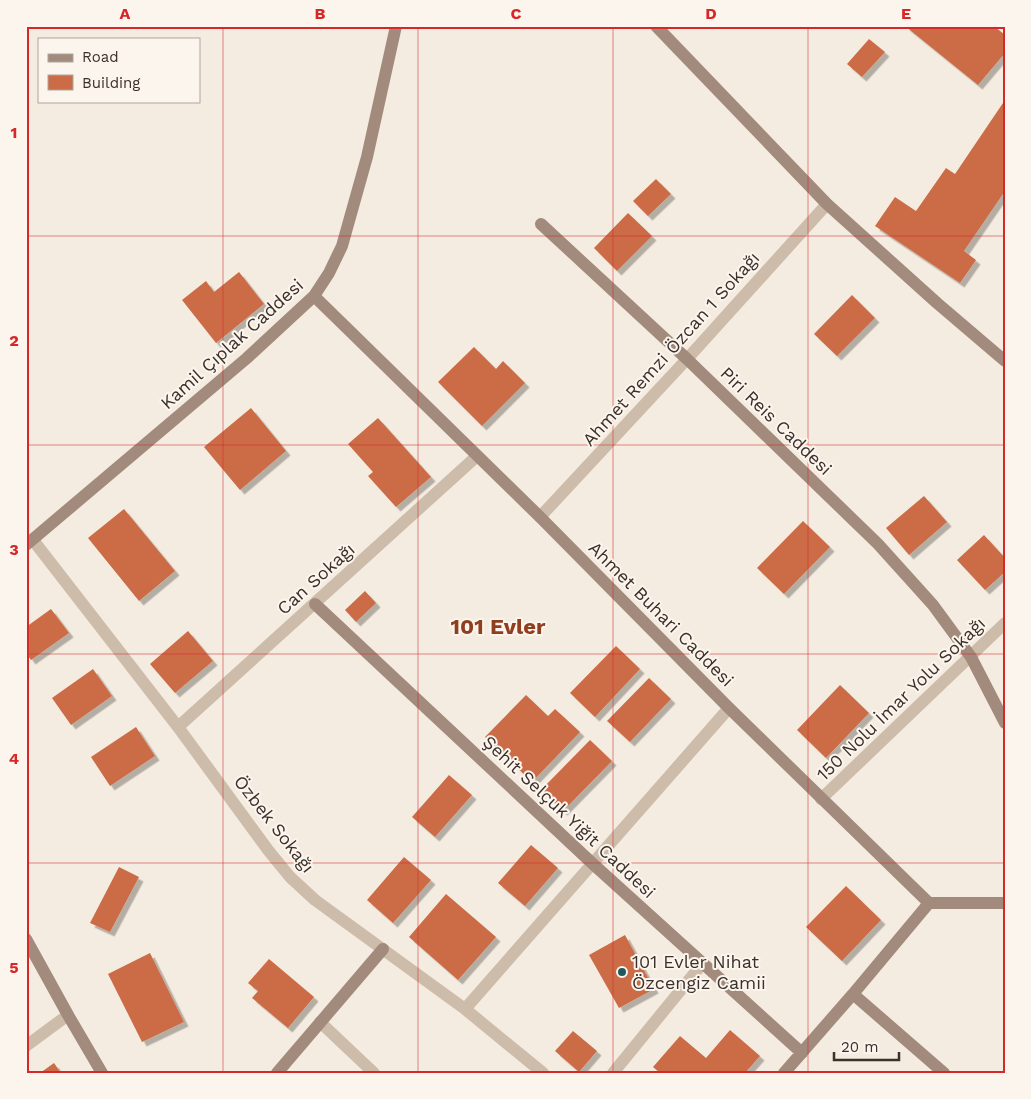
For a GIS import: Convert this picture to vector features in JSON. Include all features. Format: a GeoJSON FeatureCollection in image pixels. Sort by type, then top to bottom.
{"type":"FeatureCollection","features":[{"type":"Feature","properties":{"kind":"street","name":"Kamil Çıplak Caddesi"},"geometry":{"type":"LineString","coordinates":[[30,542],[247,358],[314,296],[329,273],[342,246],[367,157],[396,26]]}},
{"type":"Feature","properties":{"kind":"street"},"geometry":{"type":"LineString","coordinates":[[656,26],[827,204],[902,273],[1005,361]]}},
{"type":"Feature","properties":{"kind":"street","name":"Ahmet Remzi Özcan 1 Sokağı"},"geometry":{"type":"LineString","coordinates":[[540,517],[687,359],[827,204]]}},
{"type":"Feature","properties":{"kind":"street","name":"Piri Reis Caddesi"},"geometry":{"type":"LineString","coordinates":[[541,224],[687,359],[878,544],[933,605],[971,657],[1005,722]]}},
{"type":"Feature","properties":{"kind":"street","name":"Ahmet Buhari Caddesi"},"geometry":{"type":"LineString","coordinates":[[314,296],[540,517],[821,799],[929,903]]}},
{"type":"Feature","properties":{"kind":"street","name":"Can Sokağı"},"geometry":{"type":"LineString","coordinates":[[178,727],[477,456]]}},
{"type":"Feature","properties":{"kind":"street","name":"Özbek Sokağı"},"geometry":{"type":"LineString","coordinates":[[30,542],[178,727],[290,877],[315,900],[465,1009],[543,1073]]}},
{"type":"Feature","properties":{"kind":"street","name":"Şehit Selçuk Yiğit Caddesi"},"geometry":{"type":"LineString","coordinates":[[315,604],[593,864],[802,1052]]}},
{"type":"Feature","properties":{"kind":"street","name":"150 Nolu İmar Yolu Sokağı"},"geometry":{"type":"LineString","coordinates":[[821,799],[1005,623]]}},
{"type":"Feature","properties":{"kind":"street"},"geometry":{"type":"LineString","coordinates":[[465,1009],[729,708]]}},
{"type":"Feature","properties":{"kind":"street"},"geometry":{"type":"LineString","coordinates":[[784,1073],[929,903],[1005,903]]}},
{"type":"Feature","properties":{"kind":"street"},"geometry":{"type":"LineString","coordinates":[[26,939],[102,1073]]}},
{"type":"Feature","properties":{"kind":"street"},"geometry":{"type":"LineString","coordinates":[[277,1073],[383,949]]}},
{"type":"Feature","properties":{"kind":"street"},"geometry":{"type":"LineString","coordinates":[[613,1073],[702,964]]}},
{"type":"Feature","properties":{"kind":"street"},"geometry":{"type":"LineString","coordinates":[[853,994],[944,1073]]}},
{"type":"Feature","properties":{"kind":"street"},"geometry":{"type":"LineString","coordinates":[[26,1046],[68,1015]]}},
{"type":"Feature","properties":{"kind":"street"},"geometry":{"type":"LineString","coordinates":[[320,1022],[374,1073]]}},
{"type":"Feature","properties":{"kind":"building"},"geometry":{"type":"Polygon","coordinates":[[[905,26],[994,26],[1005,35],[1005,53],[978,85],[905,26]]]}},
{"type":"Feature","properties":{"kind":"building"},"geometry":{"type":"Polygon","coordinates":[[[869,39],[885,52],[862,77],[847,64],[869,39]]]}},
{"type":"Feature","properties":{"kind":"building"},"geometry":{"type":"Polygon","coordinates":[[[1005,100],[1005,191],[964,251],[976,260],[960,283],[875,226],[895,197],[916,211],[946,168],[955,174],[1005,100]]]}},
{"type":"Feature","properties":{"kind":"building"},"geometry":{"type":"Polygon","coordinates":[[[656,179],[671,194],[648,216],[633,201],[656,179]]]}},
{"type":"Feature","properties":{"kind":"building"},"geometry":{"type":"Polygon","coordinates":[[[628,213],[652,236],[617,271],[594,248],[628,213]]]}},
{"type":"Feature","properties":{"kind":"building"},"geometry":{"type":"Polygon","coordinates":[[[239,272],[264,304],[216,343],[182,300],[206,281],[214,292],[239,272]]]}},
{"type":"Feature","properties":{"kind":"building"},"geometry":{"type":"Polygon","coordinates":[[[852,295],[875,318],[837,356],[814,334],[852,295]]]}},
{"type":"Feature","properties":{"kind":"building"},"geometry":{"type":"Polygon","coordinates":[[[474,347],[496,369],[503,361],[525,383],[482,426],[438,382],[474,347]]]}},
{"type":"Feature","properties":{"kind":"building"},"geometry":{"type":"Polygon","coordinates":[[[251,408],[286,451],[240,490],[204,447],[251,408]]]}},
{"type":"Feature","properties":{"kind":"building"},"geometry":{"type":"Polygon","coordinates":[[[378,418],[431,477],[396,507],[368,476],[373,472],[348,444],[378,418]]]}},
{"type":"Feature","properties":{"kind":"building"},"geometry":{"type":"Polygon","coordinates":[[[924,496],[947,522],[909,555],[886,528],[924,496]]]}},
{"type":"Feature","properties":{"kind":"building"},"geometry":{"type":"Polygon","coordinates":[[[124,509],[175,571],[139,601],[88,538],[124,509]]]}},
{"type":"Feature","properties":{"kind":"building"},"geometry":{"type":"Polygon","coordinates":[[[803,521],[830,547],[784,594],[757,568],[803,521]]]}},
{"type":"Feature","properties":{"kind":"building"},"geometry":{"type":"Polygon","coordinates":[[[984,535],[1005,558],[1005,572],[985,590],[957,560],[984,535]]]}},
{"type":"Feature","properties":{"kind":"building"},"geometry":{"type":"Polygon","coordinates":[[[365,591],[376,603],[356,622],[345,610],[365,591]]]}},
{"type":"Feature","properties":{"kind":"building"},"geometry":{"type":"Polygon","coordinates":[[[51,609],[69,633],[31,660],[26,653],[26,627],[51,609]]]}},
{"type":"Feature","properties":{"kind":"building"},"geometry":{"type":"Polygon","coordinates":[[[188,631],[213,661],[175,693],[150,664],[188,631]]]}},
{"type":"Feature","properties":{"kind":"building"},"geometry":{"type":"Polygon","coordinates":[[[616,646],[640,669],[595,717],[570,693],[616,646]]]}},
{"type":"Feature","properties":{"kind":"building"},"geometry":{"type":"Polygon","coordinates":[[[93,669],[112,696],[71,725],[52,698],[93,669]]]}},
{"type":"Feature","properties":{"kind":"building"},"geometry":{"type":"Polygon","coordinates":[[[649,678],[671,699],[630,742],[607,721],[649,678]]]}},
{"type":"Feature","properties":{"kind":"building"},"geometry":{"type":"Polygon","coordinates":[[[840,685],[869,713],[826,758],[797,730],[840,685]]]}},
{"type":"Feature","properties":{"kind":"building"},"geometry":{"type":"Polygon","coordinates":[[[526,695],[548,716],[555,709],[580,732],[532,782],[485,737],[526,695]]]}},
{"type":"Feature","properties":{"kind":"building"},"geometry":{"type":"Polygon","coordinates":[[[136,727],[155,756],[110,786],[91,757],[136,727]]]}},
{"type":"Feature","properties":{"kind":"building"},"geometry":{"type":"Polygon","coordinates":[[[590,740],[612,761],[563,811],[541,790],[590,740]]]}},
{"type":"Feature","properties":{"kind":"building"},"geometry":{"type":"Polygon","coordinates":[[[449,775],[472,795],[435,837],[412,817],[449,775]]]}},
{"type":"Feature","properties":{"kind":"building"},"geometry":{"type":"Polygon","coordinates":[[[531,845],[558,868],[525,906],[498,883],[531,845]]]}},
{"type":"Feature","properties":{"kind":"building"},"geometry":{"type":"Polygon","coordinates":[[[404,857],[431,880],[393,923],[367,900],[404,857]]]}},
{"type":"Feature","properties":{"kind":"building"},"geometry":{"type":"Polygon","coordinates":[[[119,867],[139,877],[110,932],[90,923],[119,867]]]}},
{"type":"Feature","properties":{"kind":"building"},"geometry":{"type":"Polygon","coordinates":[[[846,886],[881,920],[842,961],[806,927],[846,886]]]}},
{"type":"Feature","properties":{"kind":"building"},"geometry":{"type":"Polygon","coordinates":[[[446,894],[496,937],[458,980],[409,937],[446,894]]]}},
{"type":"Feature","properties":{"kind":"building","name":"101 Evler Nihat Özcengiz Camii"},"geometry":{"type":"Polygon","coordinates":[[[625,935],[654,989],[619,1008],[589,955],[625,935]]]}},
{"type":"Feature","properties":{"kind":"building"},"geometry":{"type":"Polygon","coordinates":[[[150,953],[184,1022],[142,1042],[108,974],[150,953]]]}},
{"type":"Feature","properties":{"kind":"building"},"geometry":{"type":"Polygon","coordinates":[[[269,959],[314,997],[288,1028],[252,998],[258,991],[248,983],[269,959]]]}},
{"type":"Feature","properties":{"kind":"building"},"geometry":{"type":"Polygon","coordinates":[[[730,1030],[760,1056],[745,1073],[660,1073],[653,1067],[680,1036],[706,1058],[730,1030]]]}},
{"type":"Feature","properties":{"kind":"building"},"geometry":{"type":"Polygon","coordinates":[[[573,1031],[597,1051],[579,1072],[555,1051],[573,1031]]]}},
{"type":"Feature","properties":{"kind":"building"},"geometry":{"type":"Polygon","coordinates":[[[54,1063],[61,1073],[40,1073],[54,1063]]]}},
{"type":"Feature","properties":{"kind":"place","name":"101 Evler Nihat Özcengiz Camii"},"geometry":{"type":"Point","coordinates":[622,972]}},
{"type":"Feature","properties":{"kind":"district","name":"101 Evler"},"geometry":{"type":"Point","coordinates":[498,626]}}]}
